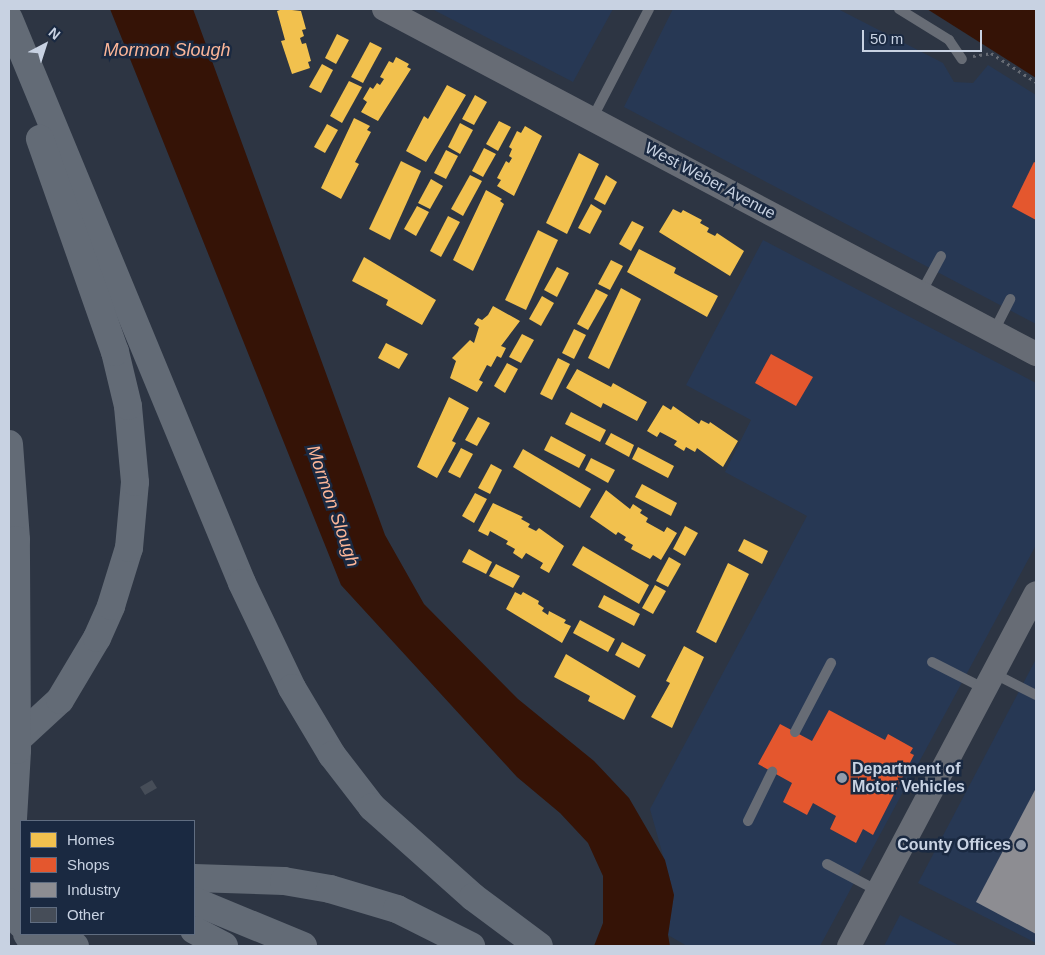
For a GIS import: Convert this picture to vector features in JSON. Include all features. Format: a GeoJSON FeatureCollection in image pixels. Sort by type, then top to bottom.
{"type":"FeatureCollection","features":[{"type":"Feature","properties":{"kind":"highway"},"geometry":{"type":"LineString","coordinates":[[9,19],[238,574],[292,688],[332,755],[372,807],[473,897],[539,946]]}},
{"type":"Feature","properties":{"kind":"highway"},"geometry":{"type":"LineString","coordinates":[[9,56],[114,352],[128,406],[135,482],[129,548],[111,606],[97,638],[60,700],[9,746]]}},
{"type":"Feature","properties":{"kind":"highway"},"geometry":{"type":"LineString","coordinates":[[9,444],[16,540],[17,750],[9,886]]}},
{"type":"Feature","properties":{"kind":"highway"},"geometry":{"type":"LineString","coordinates":[[195,878],[284,881],[330,889],[397,909],[471,946]]}},
{"type":"Feature","properties":{"kind":"highway"},"geometry":{"type":"LineString","coordinates":[[195,901],[303,946]]}},
{"type":"Feature","properties":{"kind":"highway"},"geometry":{"type":"LineString","coordinates":[[9,902],[20,924]]}},
{"type":"Feature","properties":{"kind":"highway"},"geometry":{"type":"LineString","coordinates":[[9,910],[20,917]]}},
{"type":"Feature","properties":{"kind":"highway"},"geometry":{"type":"LineString","coordinates":[[9,918],[20,925]]}},
{"type":"Feature","properties":{"kind":"highway"},"geometry":{"type":"LineString","coordinates":[[196,931],[224,946]]}},
{"type":"Feature","properties":{"kind":"highway"},"geometry":{"type":"LineString","coordinates":[[29,935],[35,946]]}},
{"type":"Feature","properties":{"kind":"highway"},"geometry":{"type":"LineString","coordinates":[[30,935],[47,946]]}},
{"type":"Feature","properties":{"kind":"highway"},"geometry":{"type":"LineString","coordinates":[[54,935],[75,946]]}},
{"type":"Feature","properties":{"kind":"street","name":"West Weber Avenue"},"geometry":{"type":"LineString","coordinates":[[384,9],[1036,354]]}},
{"type":"Feature","properties":{"kind":"street"},"geometry":{"type":"LineString","coordinates":[[849,946],[1036,593]]}},
{"type":"Feature","properties":{"kind":"lane"},"geometry":{"type":"LineString","coordinates":[[592,119],[649,9]]}},
{"type":"Feature","properties":{"kind":"lane"},"geometry":{"type":"LineString","coordinates":[[899,9],[948,40],[962,59]]}},
{"type":"Feature","properties":{"kind":"lane"},"geometry":{"type":"LineString","coordinates":[[921,293],[941,256]]}},
{"type":"Feature","properties":{"kind":"lane"},"geometry":{"type":"LineString","coordinates":[[994,331],[1010,298]]}},
{"type":"Feature","properties":{"kind":"lane"},"geometry":{"type":"LineString","coordinates":[[932,662],[994,672],[1036,695]]}},
{"type":"Feature","properties":{"kind":"lane"},"geometry":{"type":"LineString","coordinates":[[796,732],[831,663]]}},
{"type":"Feature","properties":{"kind":"lane"},"geometry":{"type":"LineString","coordinates":[[748,821],[772,772]]}},
{"type":"Feature","properties":{"kind":"lane"},"geometry":{"type":"LineString","coordinates":[[827,864],[878,891]]}},
{"type":"Feature","properties":{"kind":"path"},"geometry":{"type":"LineString","coordinates":[[962,59],[991,52],[1036,82]]}},
{"type":"Feature","properties":{"kind":"shaded area"},"geometry":{"type":"Polygon","coordinates":[[[432,9],[613,9],[573,82],[432,9]]]}},
{"type":"Feature","properties":{"kind":"shaded area"},"geometry":{"type":"Polygon","coordinates":[[[673,9],[838,9],[943,63],[954,82],[973,83],[988,65],[1036,95],[1036,324],[624,107],[673,9]]]}},
{"type":"Feature","properties":{"kind":"shaded area"},"geometry":{"type":"Polygon","coordinates":[[[763,240],[1036,383],[1036,545],[820,946],[687,946],[668,935],[674,895],[650,809],[807,516],[725,472],[751,420],[686,385],[763,240]]]}},
{"type":"Feature","properties":{"kind":"shaded area"},"geometry":{"type":"Polygon","coordinates":[[[1036,659],[1036,943],[918,883],[1036,659]]]}},
{"type":"Feature","properties":{"kind":"shaded area"},"geometry":{"type":"Polygon","coordinates":[[[900,915],[960,946],[884,946],[900,915]]]}},
{"type":"Feature","properties":{"kind":"water","name":"Mormon Slough"},"geometry":{"type":"Polygon","coordinates":[[[110,9],[193,9],[385,535],[424,604],[518,699],[594,761],[629,798],[665,860],[674,895],[668,935],[670,946],[594,946],[603,923],[603,876],[588,843],[560,813],[517,777],[341,585],[110,9]]]}},
{"type":"Feature","properties":{"kind":"water"},"geometry":{"type":"Polygon","coordinates":[[[927,9],[1036,9],[1036,78],[927,9]]]}},
{"type":"Feature","properties":{"kind":"building: Homes"},"geometry":{"type":"Polygon","coordinates":[[[283,9],[301,11],[306,29],[302,30],[304,36],[300,38],[302,44],[306,43],[311,61],[308,62],[310,68],[292,74],[281,41],[285,40],[277,11],[283,9]]]}},
{"type":"Feature","properties":{"kind":"building: Homes"},"geometry":{"type":"Polygon","coordinates":[[[337,34],[349,40],[336,64],[325,58],[337,34]]]}},
{"type":"Feature","properties":{"kind":"building: Homes"},"geometry":{"type":"Polygon","coordinates":[[[370,42],[382,48],[363,83],[351,77],[370,42]]]}},
{"type":"Feature","properties":{"kind":"building: Homes"},"geometry":{"type":"Polygon","coordinates":[[[396,57],[409,64],[407,67],[411,69],[378,121],[361,112],[367,102],[363,99],[370,87],[373,89],[377,83],[380,85],[384,79],[380,77],[389,61],[393,63],[396,57]]]}},
{"type":"Feature","properties":{"kind":"building: Homes"},"geometry":{"type":"Polygon","coordinates":[[[322,64],[333,70],[321,93],[309,87],[322,64]]]}},
{"type":"Feature","properties":{"kind":"building: Homes"},"geometry":{"type":"Polygon","coordinates":[[[349,81],[362,87],[342,123],[330,116],[349,81]]]}},
{"type":"Feature","properties":{"kind":"building: Homes"},"geometry":{"type":"Polygon","coordinates":[[[447,85],[466,95],[426,162],[406,151],[424,116],[428,119],[447,85]]]}},
{"type":"Feature","properties":{"kind":"building: Homes"},"geometry":{"type":"Polygon","coordinates":[[[475,95],[487,102],[474,125],[462,119],[475,95]]]}},
{"type":"Feature","properties":{"kind":"building: Homes"},"geometry":{"type":"Polygon","coordinates":[[[354,118],[370,126],[367,130],[371,132],[355,162],[359,164],[341,199],[321,188],[354,118]]]}},
{"type":"Feature","properties":{"kind":"building: Homes"},"geometry":{"type":"Polygon","coordinates":[[[499,121],[511,127],[498,151],[486,144],[499,121]]]}},
{"type":"Feature","properties":{"kind":"building: Homes"},"geometry":{"type":"Polygon","coordinates":[[[460,123],[473,130],[460,154],[448,147],[460,123]]]}},
{"type":"Feature","properties":{"kind":"building: Homes"},"geometry":{"type":"Polygon","coordinates":[[[327,124],[338,130],[325,153],[314,147],[327,124]]]}},
{"type":"Feature","properties":{"kind":"building: Homes"},"geometry":{"type":"Polygon","coordinates":[[[525,126],[542,136],[514,196],[497,186],[501,180],[497,178],[506,161],[509,163],[512,158],[509,156],[512,149],[509,147],[517,131],[521,133],[525,126]]]}},
{"type":"Feature","properties":{"kind":"building: Homes"},"geometry":{"type":"Polygon","coordinates":[[[484,148],[496,154],[483,177],[472,171],[484,148]]]}},
{"type":"Feature","properties":{"kind":"building: Homes"},"geometry":{"type":"Polygon","coordinates":[[[446,150],[458,156],[446,179],[434,173],[446,150]]]}},
{"type":"Feature","properties":{"kind":"building: Homes"},"geometry":{"type":"Polygon","coordinates":[[[579,153],[599,164],[567,234],[546,223],[579,153]]]}},
{"type":"Feature","properties":{"kind":"building: Homes"},"geometry":{"type":"Polygon","coordinates":[[[401,161],[421,171],[390,240],[369,229],[401,161]]]}},
{"type":"Feature","properties":{"kind":"building: Homes"},"geometry":{"type":"Polygon","coordinates":[[[470,175],[482,181],[463,216],[451,209],[470,175]]]}},
{"type":"Feature","properties":{"kind":"building: Homes"},"geometry":{"type":"Polygon","coordinates":[[[606,175],[617,182],[605,205],[594,199],[606,175]]]}},
{"type":"Feature","properties":{"kind":"building: Homes"},"geometry":{"type":"Polygon","coordinates":[[[431,179],[443,186],[430,209],[418,203],[431,179]]]}},
{"type":"Feature","properties":{"kind":"building: Homes"},"geometry":{"type":"Polygon","coordinates":[[[486,190],[502,199],[500,201],[504,204],[473,271],[453,260],[486,190]]]}},
{"type":"Feature","properties":{"kind":"building: Homes"},"geometry":{"type":"Polygon","coordinates":[[[591,204],[602,211],[590,234],[578,228],[591,204]]]}},
{"type":"Feature","properties":{"kind":"building: Homes"},"geometry":{"type":"Polygon","coordinates":[[[417,206],[429,212],[416,236],[404,229],[417,206]]]}},
{"type":"Feature","properties":{"kind":"building: Homes"},"geometry":{"type":"Polygon","coordinates":[[[673,209],[681,213],[683,210],[702,220],[700,223],[709,228],[707,232],[715,236],[717,233],[744,251],[730,276],[659,232],[673,209]]]}},
{"type":"Feature","properties":{"kind":"building: Homes"},"geometry":{"type":"Polygon","coordinates":[[[448,216],[460,222],[441,257],[430,251],[448,216]]]}},
{"type":"Feature","properties":{"kind":"building: Homes"},"geometry":{"type":"Polygon","coordinates":[[[632,221],[644,227],[631,251],[619,244],[632,221]]]}},
{"type":"Feature","properties":{"kind":"building: Homes"},"geometry":{"type":"Polygon","coordinates":[[[538,230],[558,240],[526,310],[505,300],[538,230]]]}},
{"type":"Feature","properties":{"kind":"building: Homes"},"geometry":{"type":"Polygon","coordinates":[[[639,249],[676,268],[674,273],[718,296],[707,317],[627,272],[639,249]]]}},
{"type":"Feature","properties":{"kind":"building: Homes"},"geometry":{"type":"Polygon","coordinates":[[[364,257],[436,300],[422,325],[386,305],[388,300],[352,281],[364,257]]]}},
{"type":"Feature","properties":{"kind":"building: Homes"},"geometry":{"type":"Polygon","coordinates":[[[611,260],[623,266],[610,290],[598,284],[611,260]]]}},
{"type":"Feature","properties":{"kind":"building: Homes"},"geometry":{"type":"Polygon","coordinates":[[[557,267],[569,273],[557,297],[544,290],[557,267]]]}},
{"type":"Feature","properties":{"kind":"building: Homes"},"geometry":{"type":"Polygon","coordinates":[[[621,288],[641,299],[609,369],[588,358],[621,288]]]}},
{"type":"Feature","properties":{"kind":"building: Homes"},"geometry":{"type":"Polygon","coordinates":[[[596,289],[608,295],[588,330],[577,324],[596,289]]]}},
{"type":"Feature","properties":{"kind":"building: Homes"},"geometry":{"type":"Polygon","coordinates":[[[542,296],[554,303],[541,326],[529,319],[542,296]]]}},
{"type":"Feature","properties":{"kind":"building: Homes"},"geometry":{"type":"Polygon","coordinates":[[[493,306],[520,321],[501,346],[506,348],[501,358],[497,356],[491,367],[487,365],[479,380],[483,382],[477,392],[450,378],[456,361],[452,358],[470,340],[474,343],[479,327],[474,324],[478,318],[482,320],[488,315],[493,306]]]}},
{"type":"Feature","properties":{"kind":"building: Homes"},"geometry":{"type":"Polygon","coordinates":[[[574,329],[586,335],[574,359],[562,353],[574,329]]]}},
{"type":"Feature","properties":{"kind":"building: Homes"},"geometry":{"type":"Polygon","coordinates":[[[522,334],[534,340],[521,363],[509,357],[522,334]]]}},
{"type":"Feature","properties":{"kind":"building: Homes"},"geometry":{"type":"Polygon","coordinates":[[[386,343],[408,354],[399,369],[378,358],[386,343]]]}},
{"type":"Feature","properties":{"kind":"building: Homes"},"geometry":{"type":"Polygon","coordinates":[[[558,358],[570,364],[552,400],[540,394],[558,358]]]}},
{"type":"Feature","properties":{"kind":"building: Homes"},"geometry":{"type":"Polygon","coordinates":[[[507,363],[518,369],[505,393],[494,386],[507,363]]]}},
{"type":"Feature","properties":{"kind":"building: Homes"},"geometry":{"type":"Polygon","coordinates":[[[577,369],[611,387],[613,383],[647,402],[637,421],[603,403],[601,408],[566,388],[577,369]]]}},
{"type":"Feature","properties":{"kind":"building: Homes"},"geometry":{"type":"Polygon","coordinates":[[[449,397],[469,408],[452,441],[456,443],[437,478],[417,467],[449,397]]]}},
{"type":"Feature","properties":{"kind":"building: Homes"},"geometry":{"type":"Polygon","coordinates":[[[663,405],[671,410],[673,406],[699,424],[701,420],[709,424],[710,422],[738,441],[723,467],[697,448],[695,452],[686,447],[684,451],[674,445],[677,441],[660,432],[657,437],[647,431],[663,405]]]}},
{"type":"Feature","properties":{"kind":"building: Homes"},"geometry":{"type":"Polygon","coordinates":[[[571,412],[606,430],[600,442],[565,424],[571,412]]]}},
{"type":"Feature","properties":{"kind":"building: Homes"},"geometry":{"type":"Polygon","coordinates":[[[478,417],[490,423],[477,446],[465,440],[478,417]]]}},
{"type":"Feature","properties":{"kind":"building: Homes"},"geometry":{"type":"Polygon","coordinates":[[[611,433],[634,445],[629,457],[605,444],[611,433]]]}},
{"type":"Feature","properties":{"kind":"building: Homes"},"geometry":{"type":"Polygon","coordinates":[[[551,436],[586,455],[579,468],[544,450],[551,436]]]}},
{"type":"Feature","properties":{"kind":"building: Homes"},"geometry":{"type":"Polygon","coordinates":[[[638,447],[674,466],[668,478],[632,459],[638,447]]]}},
{"type":"Feature","properties":{"kind":"building: Homes"},"geometry":{"type":"Polygon","coordinates":[[[461,448],[473,454],[460,478],[448,472],[461,448]]]}},
{"type":"Feature","properties":{"kind":"building: Homes"},"geometry":{"type":"Polygon","coordinates":[[[523,449],[591,489],[580,508],[513,467],[523,449]]]}},
{"type":"Feature","properties":{"kind":"building: Homes"},"geometry":{"type":"Polygon","coordinates":[[[591,458],[615,470],[608,483],[585,470],[591,458]]]}},
{"type":"Feature","properties":{"kind":"building: Homes"},"geometry":{"type":"Polygon","coordinates":[[[491,464],[502,470],[490,494],[478,488],[491,464]]]}},
{"type":"Feature","properties":{"kind":"building: Homes"},"geometry":{"type":"Polygon","coordinates":[[[642,484],[677,503],[671,516],[635,497],[642,484]]]}},
{"type":"Feature","properties":{"kind":"building: Homes"},"geometry":{"type":"Polygon","coordinates":[[[606,490],[630,509],[633,504],[642,510],[640,513],[648,518],[646,522],[664,532],[667,527],[677,533],[661,560],[653,555],[650,559],[631,549],[633,545],[624,540],[626,537],[618,532],[616,535],[590,517],[606,490]]]}},
{"type":"Feature","properties":{"kind":"building: Homes"},"geometry":{"type":"Polygon","coordinates":[[[475,493],[487,499],[474,523],[462,516],[475,493]]]}},
{"type":"Feature","properties":{"kind":"building: Homes"},"geometry":{"type":"Polygon","coordinates":[[[493,503],[523,517],[521,519],[530,524],[528,527],[536,531],[539,528],[564,546],[549,573],[540,568],[543,563],[526,553],[522,559],[513,553],[515,549],[506,544],[508,541],[490,531],[488,536],[478,531],[493,503]]]}},
{"type":"Feature","properties":{"kind":"building: Homes"},"geometry":{"type":"Polygon","coordinates":[[[685,526],[698,533],[685,556],[673,549],[685,526]]]}},
{"type":"Feature","properties":{"kind":"building: Homes"},"geometry":{"type":"Polygon","coordinates":[[[744,539],[768,551],[762,564],[738,551],[744,539]]]}},
{"type":"Feature","properties":{"kind":"building: Homes"},"geometry":{"type":"Polygon","coordinates":[[[583,546],[649,585],[639,604],[572,565],[583,546]]]}},
{"type":"Feature","properties":{"kind":"building: Homes"},"geometry":{"type":"Polygon","coordinates":[[[469,549],[492,562],[486,574],[462,562],[469,549]]]}},
{"type":"Feature","properties":{"kind":"building: Homes"},"geometry":{"type":"Polygon","coordinates":[[[669,557],[681,564],[668,587],[656,581],[669,557]]]}},
{"type":"Feature","properties":{"kind":"building: Homes"},"geometry":{"type":"Polygon","coordinates":[[[728,563],[749,574],[716,643],[696,632],[728,563]]]}},
{"type":"Feature","properties":{"kind":"building: Homes"},"geometry":{"type":"Polygon","coordinates":[[[496,564],[520,576],[513,588],[489,576],[496,564]]]}},
{"type":"Feature","properties":{"kind":"building: Homes"},"geometry":{"type":"Polygon","coordinates":[[[655,585],[666,591],[653,614],[642,608],[655,585]]]}},
{"type":"Feature","properties":{"kind":"building: Homes"},"geometry":{"type":"Polygon","coordinates":[[[515,592],[521,595],[523,592],[539,601],[538,604],[544,608],[542,611],[548,615],[549,611],[566,620],[564,623],[571,626],[562,643],[506,609],[515,592]]]}},
{"type":"Feature","properties":{"kind":"building: Homes"},"geometry":{"type":"Polygon","coordinates":[[[604,595],[640,614],[634,626],[598,607],[604,595]]]}},
{"type":"Feature","properties":{"kind":"building: Homes"},"geometry":{"type":"Polygon","coordinates":[[[580,620],[615,639],[608,652],[573,633],[580,620]]]}},
{"type":"Feature","properties":{"kind":"building: Homes"},"geometry":{"type":"Polygon","coordinates":[[[622,642],[646,655],[639,668],[615,655],[622,642]]]}},
{"type":"Feature","properties":{"kind":"building: Homes"},"geometry":{"type":"Polygon","coordinates":[[[684,646],[704,657],[672,728],[651,717],[670,683],[666,681],[684,646]]]}},
{"type":"Feature","properties":{"kind":"building: Homes"},"geometry":{"type":"Polygon","coordinates":[[[566,654],[636,696],[624,720],[588,701],[590,696],[554,677],[566,654]]]}},
{"type":"Feature","properties":{"kind":"building: Shops"},"geometry":{"type":"Polygon","coordinates":[[[1034,162],[1036,163],[1036,220],[1012,207],[1034,162]]]}},
{"type":"Feature","properties":{"kind":"building: Shops"},"geometry":{"type":"Polygon","coordinates":[[[771,354],[813,377],[796,406],[755,383],[771,354]]]}},
{"type":"Feature","properties":{"kind":"building: Shops","name":"Department of Motor Vehicles"},"geometry":{"type":"Polygon","coordinates":[[[829,710],[885,740],[888,734],[913,748],[910,753],[914,755],[873,835],[863,829],[856,843],[830,829],[836,816],[813,803],[807,815],[783,802],[792,783],[758,764],[780,724],[812,741],[829,710]]]}},
{"type":"Feature","properties":{"kind":"building: Industry","name":"County Offices"},"geometry":{"type":"Polygon","coordinates":[[[1036,788],[1036,934],[976,902],[1036,788]]]}},
{"type":"Feature","properties":{"kind":"building: Other"},"geometry":{"type":"Polygon","coordinates":[[[152,780],[157,788],[145,795],[140,787],[152,780]]]}},
{"type":"Feature","properties":{"kind":"place","name":"Department of Motor Vehicles"},"geometry":{"type":"Point","coordinates":[842,778]}},
{"type":"Feature","properties":{"kind":"place","name":"County Offices"},"geometry":{"type":"Point","coordinates":[1021,845]}}]}
